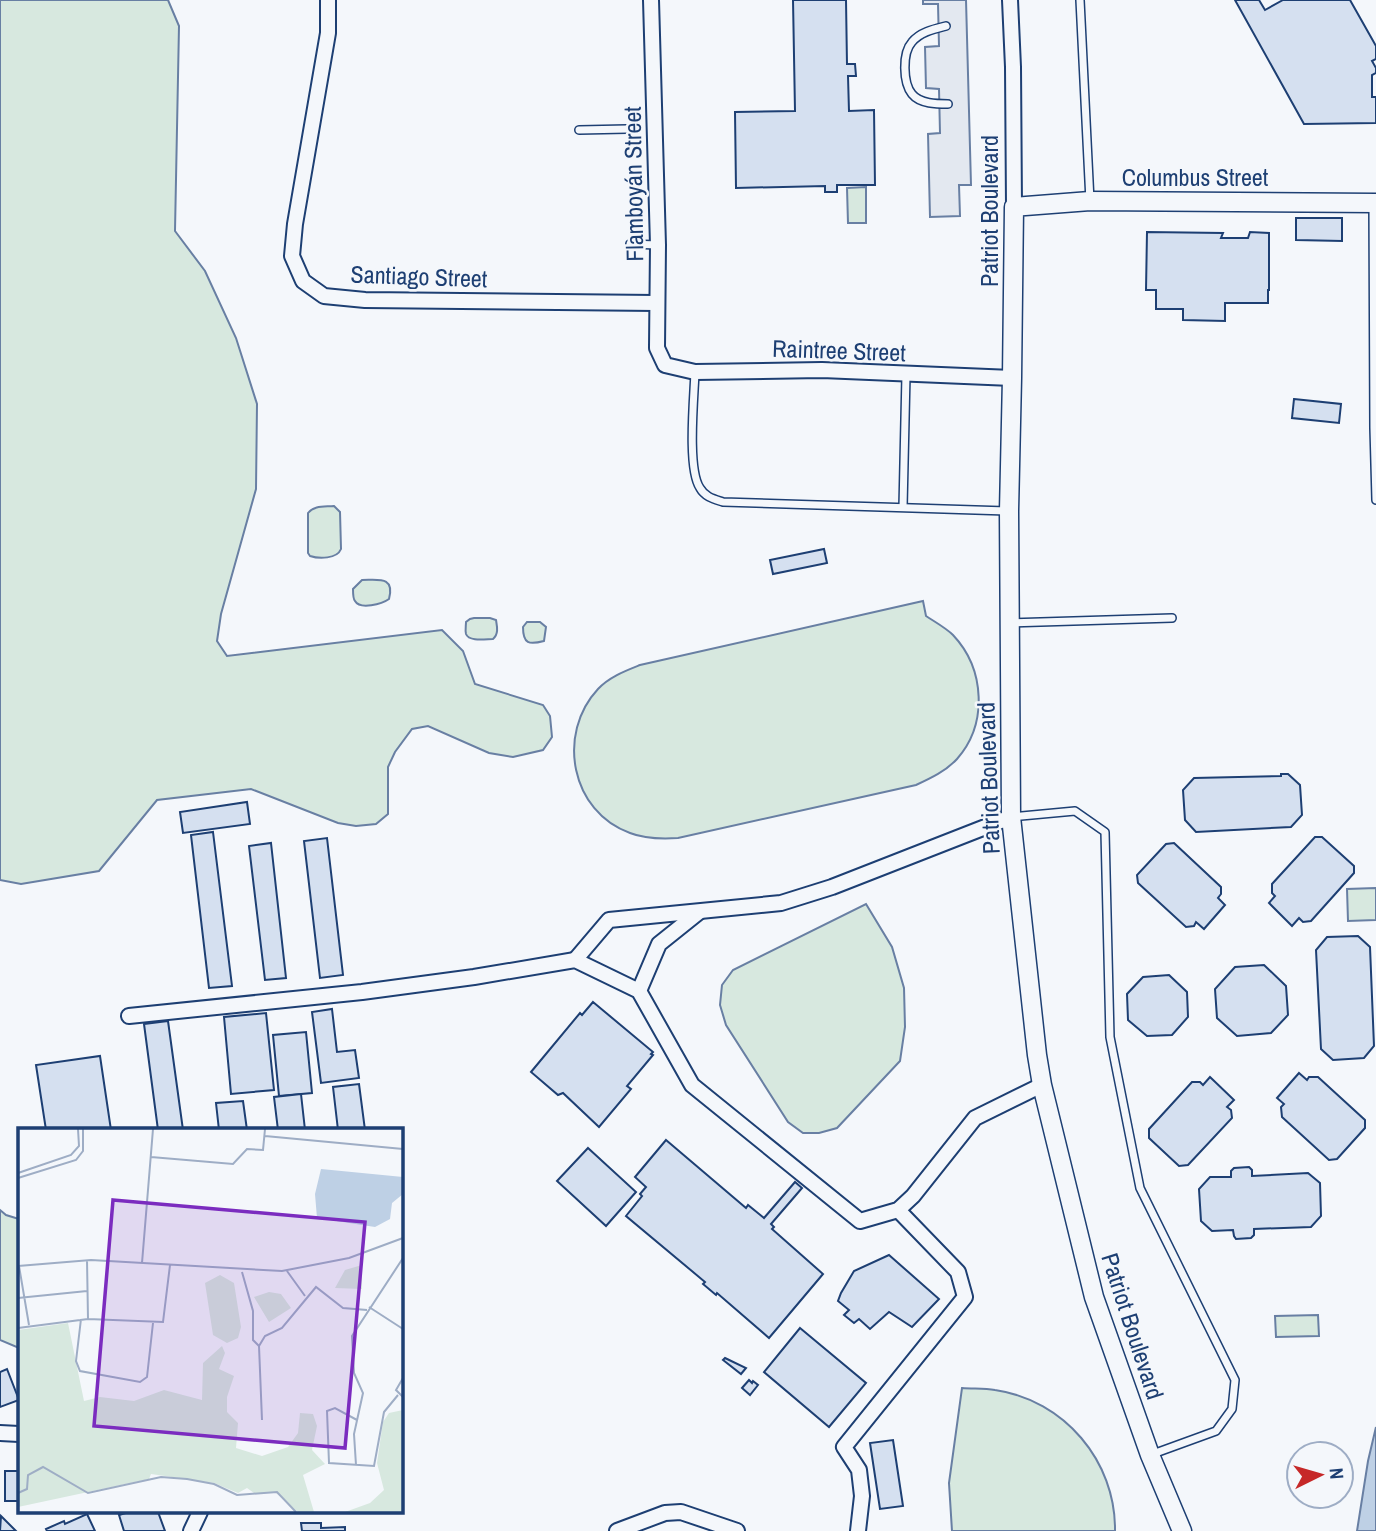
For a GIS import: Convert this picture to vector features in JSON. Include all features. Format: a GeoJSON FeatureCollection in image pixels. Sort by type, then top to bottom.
{"type":"FeatureCollection","features":[{"type":"Feature","properties":{"kind":"street","name":"Santiago Street"},"geometry":{"type":"LineString","coordinates":[[328,0],[328,33],[295,224],[292,256],[303,281],[324,296],[365,300],[656,303]]}},
{"type":"Feature","properties":{"kind":"street","name":"Flamboyán Street"},"geometry":{"type":"LineString","coordinates":[[652,0],[658,245],[657,348],[666,365]]}},
{"type":"Feature","properties":{"kind":"street","name":"Patriot Boulevard"},"geometry":{"type":"LineString","coordinates":[[1010,0],[1014,207],[1009,511],[1011,817],[1037,1055],[1094,1297],[1150,1455],[1182,1531]]}},
{"type":"Feature","properties":{"kind":"street","name":"Columbus Street"},"geometry":{"type":"LineString","coordinates":[[1014,207],[1090,201],[1375,203]]}},
{"type":"Feature","properties":{"kind":"street","name":"Raintree Street"},"geometry":{"type":"LineString","coordinates":[[666,365],[695,372],[787,370],[1012,378]]}},
{"type":"Feature","properties":{"kind":"street"},"geometry":{"type":"LineString","coordinates":[[129,1016],[362,992],[575,960],[609,920],[781,902],[819,891],[1011,817]]}},
{"type":"Feature","properties":{"kind":"street"},"geometry":{"type":"LineString","coordinates":[[639,991],[659,944],[700,911]]}},
{"type":"Feature","properties":{"kind":"street"},"geometry":{"type":"LineString","coordinates":[[575,960],[639,991],[692,1085],[860,1221],[898,1210],[913,1196],[975,1118],[1042,1084]]}},
{"type":"Feature","properties":{"kind":"street"},"geometry":{"type":"LineString","coordinates":[[858,1531],[862,1496],[859,1470],[844,1447],[965,1297],[958,1272],[898,1210]]}},
{"type":"Feature","properties":{"kind":"street"},"geometry":{"type":"LineString","coordinates":[[0,1433],[18,1434]]}},
{"type":"Feature","properties":{"kind":"street"},"geometry":{"type":"LineString","coordinates":[[617,1531],[665,1513],[681,1512],[737,1531]]}},
{"type":"Feature","properties":{"kind":"street"},"geometry":{"type":"LineString","coordinates":[[191,1531],[199,1514]]}},
{"type":"Feature","properties":{"kind":"lane"},"geometry":{"type":"LineString","coordinates":[[1080,0],[1090,201]]}},
{"type":"Feature","properties":{"kind":"lane"},"geometry":{"type":"LineString","coordinates":[[946,26],[926,32],[911,42],[905,70],[912,95],[924,101],[948,104]]}},
{"type":"Feature","properties":{"kind":"lane"},"geometry":{"type":"LineString","coordinates":[[579,130],[627,129]]}},
{"type":"Feature","properties":{"kind":"lane"},"geometry":{"type":"LineString","coordinates":[[1375,203],[1376,500]]}},
{"type":"Feature","properties":{"kind":"lane"},"geometry":{"type":"LineString","coordinates":[[630,244],[658,245]]}},
{"type":"Feature","properties":{"kind":"lane"},"geometry":{"type":"LineString","coordinates":[[695,372],[695,478],[701,490],[710,498],[723,502],[1009,511]]}},
{"type":"Feature","properties":{"kind":"lane"},"geometry":{"type":"LineString","coordinates":[[903,507],[905,375]]}},
{"type":"Feature","properties":{"kind":"lane"},"geometry":{"type":"LineString","coordinates":[[1010,624],[1172,618]]}},
{"type":"Feature","properties":{"kind":"lane"},"geometry":{"type":"LineString","coordinates":[[1011,817],[1075,811],[1105,832],[1110,1037],[1140,1188],[1235,1380],[1232,1409],[1216,1431],[1150,1455]]}},
{"type":"Feature","properties":{"kind":"shaded area"},"geometry":{"type":"Polygon","coordinates":[[[0,0],[168,0],[179,26],[175,231],[205,271],[236,338],[257,404],[256,489],[221,614],[217,641],[227,656],[442,630],[463,651],[475,684],[543,705],[550,716],[552,737],[543,750],[513,757],[489,753],[428,726],[412,729],[388,767],[388,814],[376,824],[356,826],[338,823],[251,789],[157,800],[99,871],[21,884],[0,880],[0,0]]]}},
{"type":"Feature","properties":{"kind":"shaded area"},"geometry":{"type":"Polygon","coordinates":[[[923,0],[966,0],[971,185],[959,185],[960,216],[930,217],[928,134],[940,133],[939,89],[926,88],[925,47],[939,46],[938,4],[923,4],[923,0]]]}},
{"type":"Feature","properties":{"kind":"shaded area"},"geometry":{"type":"Polygon","coordinates":[[[866,187],[866,223],[848,223],[847,188],[866,187]]]}},
{"type":"Feature","properties":{"kind":"shaded area"},"geometry":{"type":"Polygon","coordinates":[[[334,506],[340,512],[341,549],[332,556],[310,556],[308,513],[316,508],[334,506]]]}},
{"type":"Feature","properties":{"kind":"shaded area"},"geometry":{"type":"Polygon","coordinates":[[[362,580],[388,583],[389,599],[371,605],[358,604],[354,599],[353,589],[362,580]]]}},
{"type":"Feature","properties":{"kind":"shaded area"},"geometry":{"type":"Polygon","coordinates":[[[923,601],[926,616],[950,632],[964,649],[977,680],[979,697],[974,730],[967,745],[953,763],[933,777],[916,785],[678,838],[636,835],[610,823],[594,808],[583,790],[576,770],[574,749],[577,728],[585,707],[607,681],[640,665],[923,601]]]}},
{"type":"Feature","properties":{"kind":"shaded area"},"geometry":{"type":"Polygon","coordinates":[[[474,618],[496,620],[497,632],[493,639],[468,637],[466,622],[474,618]]]}},
{"type":"Feature","properties":{"kind":"shaded area"},"geometry":{"type":"Polygon","coordinates":[[[527,622],[540,622],[546,627],[544,641],[531,643],[526,640],[523,627],[527,622]]]}},
{"type":"Feature","properties":{"kind":"shaded area"},"geometry":{"type":"Polygon","coordinates":[[[1376,888],[1376,920],[1348,921],[1347,889],[1376,888]]]}},
{"type":"Feature","properties":{"kind":"shaded area"},"geometry":{"type":"Polygon","coordinates":[[[866,904],[892,947],[904,988],[905,1027],[900,1061],[837,1128],[819,1133],[803,1133],[788,1122],[726,1025],[720,1005],[722,985],[733,970],[866,904]]]}},
{"type":"Feature","properties":{"kind":"shaded area"},"geometry":{"type":"Polygon","coordinates":[[[0,1210],[18,1219],[18,1348],[0,1340],[0,1210]]]}},
{"type":"Feature","properties":{"kind":"shaded area"},"geometry":{"type":"Polygon","coordinates":[[[1318,1315],[1319,1336],[1276,1337],[1275,1316],[1318,1315]]]}},
{"type":"Feature","properties":{"kind":"shaded area"},"geometry":{"type":"Polygon","coordinates":[[[962,1388],[991,1389],[1020,1396],[1043,1406],[1064,1421],[1096,1458],[1113,1505],[1115,1531],[952,1531],[949,1483],[962,1388]]]}},
{"type":"Feature","properties":{"kind":"water"},"geometry":{"type":"Polygon","coordinates":[[[1376,1427],[1376,1531],[1357,1531],[1368,1461],[1376,1427]]]}},
{"type":"Feature","properties":{"kind":"building"},"geometry":{"type":"Polygon","coordinates":[[[793,0],[846,0],[847,64],[855,64],[856,76],[848,76],[849,111],[874,110],[875,185],[837,185],[837,192],[825,192],[825,186],[736,188],[735,112],[795,111],[793,0]]]}},
{"type":"Feature","properties":{"kind":"building"},"geometry":{"type":"Polygon","coordinates":[[[1235,0],[1259,0],[1265,10],[1283,0],[1350,0],[1376,46],[1376,59],[1372,61],[1376,73],[1372,75],[1372,97],[1376,97],[1376,123],[1304,124],[1235,0]]]}},
{"type":"Feature","properties":{"kind":"building"},"geometry":{"type":"Polygon","coordinates":[[[1296,218],[1342,218],[1342,241],[1296,240],[1296,218]]]}},
{"type":"Feature","properties":{"kind":"building"},"geometry":{"type":"Polygon","coordinates":[[[1147,232],[1223,233],[1221,238],[1248,238],[1250,232],[1269,233],[1268,303],[1225,303],[1225,321],[1183,320],[1183,309],[1156,309],[1156,290],[1146,290],[1147,232]]]}},
{"type":"Feature","properties":{"kind":"building"},"geometry":{"type":"Polygon","coordinates":[[[1294,399],[1341,404],[1339,423],[1292,418],[1294,399]]]}},
{"type":"Feature","properties":{"kind":"building"},"geometry":{"type":"Polygon","coordinates":[[[824,549],[827,563],[773,574],[770,560],[824,549]]]}},
{"type":"Feature","properties":{"kind":"building"},"geometry":{"type":"Polygon","coordinates":[[[1288,774],[1300,785],[1302,815],[1291,827],[1196,832],[1185,820],[1183,790],[1194,778],[1288,774]]]}},
{"type":"Feature","properties":{"kind":"building"},"geometry":{"type":"Polygon","coordinates":[[[247,802],[250,824],[183,833],[180,812],[247,802]]]}},
{"type":"Feature","properties":{"kind":"building"},"geometry":{"type":"Polygon","coordinates":[[[213,832],[232,986],[209,988],[191,835],[213,832]]]}},
{"type":"Feature","properties":{"kind":"building"},"geometry":{"type":"Polygon","coordinates":[[[1315,837],[1322,837],[1354,866],[1354,873],[1311,921],[1303,922],[1299,918],[1292,926],[1269,903],[1275,896],[1272,893],[1272,884],[1315,837]]]}},
{"type":"Feature","properties":{"kind":"building"},"geometry":{"type":"Polygon","coordinates":[[[327,838],[343,975],[320,978],[304,841],[327,838]]]}},
{"type":"Feature","properties":{"kind":"building"},"geometry":{"type":"Polygon","coordinates":[[[271,843],[286,978],[265,980],[249,846],[271,843]]]}},
{"type":"Feature","properties":{"kind":"building"},"geometry":{"type":"Polygon","coordinates":[[[1174,843],[1221,887],[1218,898],[1225,905],[1204,929],[1196,922],[1194,926],[1186,927],[1138,883],[1137,875],[1166,844],[1174,843]]]}},
{"type":"Feature","properties":{"kind":"building"},"geometry":{"type":"Polygon","coordinates":[[[1358,936],[1370,947],[1374,1046],[1364,1058],[1333,1060],[1321,1049],[1316,950],[1327,937],[1358,936]]]}},
{"type":"Feature","properties":{"kind":"building"},"geometry":{"type":"Polygon","coordinates":[[[1264,965],[1286,986],[1288,1015],[1271,1033],[1237,1036],[1217,1018],[1215,989],[1235,967],[1264,965]]]}},
{"type":"Feature","properties":{"kind":"building"},"geometry":{"type":"Polygon","coordinates":[[[1169,975],[1187,992],[1188,1017],[1172,1035],[1147,1036],[1128,1020],[1127,994],[1143,977],[1169,975]]]}},
{"type":"Feature","properties":{"kind":"building"},"geometry":{"type":"Polygon","coordinates":[[[593,1002],[653,1052],[627,1086],[631,1089],[599,1127],[563,1093],[558,1095],[531,1072],[580,1013],[582,1015],[593,1002]]]}},
{"type":"Feature","properties":{"kind":"building"},"geometry":{"type":"Polygon","coordinates":[[[332,1009],[337,1052],[355,1050],[359,1078],[321,1083],[312,1012],[332,1009]]]}},
{"type":"Feature","properties":{"kind":"building"},"geometry":{"type":"Polygon","coordinates":[[[266,1013],[274,1090],[231,1094],[224,1017],[266,1013]]]}},
{"type":"Feature","properties":{"kind":"building"},"geometry":{"type":"Polygon","coordinates":[[[168,1021],[183,1128],[158,1128],[144,1024],[168,1021]]]}},
{"type":"Feature","properties":{"kind":"building"},"geometry":{"type":"Polygon","coordinates":[[[306,1032],[312,1093],[279,1096],[273,1035],[306,1032]]]}},
{"type":"Feature","properties":{"kind":"building"},"geometry":{"type":"Polygon","coordinates":[[[100,1056],[111,1128],[46,1128],[36,1065],[100,1056]]]}},
{"type":"Feature","properties":{"kind":"building"},"geometry":{"type":"Polygon","coordinates":[[[1299,1073],[1307,1080],[1309,1077],[1318,1077],[1365,1120],[1365,1128],[1337,1159],[1329,1160],[1282,1117],[1281,1107],[1284,1104],[1277,1098],[1299,1073]]]}},
{"type":"Feature","properties":{"kind":"building"},"geometry":{"type":"Polygon","coordinates":[[[1210,1077],[1234,1100],[1227,1107],[1231,1110],[1232,1118],[1188,1165],[1179,1166],[1149,1138],[1149,1129],[1192,1082],[1200,1082],[1203,1085],[1210,1077]]]}},
{"type":"Feature","properties":{"kind":"building"},"geometry":{"type":"Polygon","coordinates":[[[359,1084],[365,1128],[338,1128],[333,1087],[359,1084]]]}},
{"type":"Feature","properties":{"kind":"building"},"geometry":{"type":"Polygon","coordinates":[[[301,1094],[305,1128],[278,1128],[274,1097],[301,1094]]]}},
{"type":"Feature","properties":{"kind":"building"},"geometry":{"type":"Polygon","coordinates":[[[243,1101],[247,1128],[219,1128],[216,1103],[243,1101]]]}},
{"type":"Feature","properties":{"kind":"building"},"geometry":{"type":"Polygon","coordinates":[[[666,1140],[746,1208],[748,1205],[764,1218],[795,1182],[802,1188],[771,1224],[774,1227],[772,1229],[823,1274],[769,1338],[626,1216],[646,1187],[635,1177],[666,1140]]]}},
{"type":"Feature","properties":{"kind":"building"},"geometry":{"type":"Polygon","coordinates":[[[588,1148],[636,1192],[606,1226],[557,1181],[588,1148]]]}},
{"type":"Feature","properties":{"kind":"building"},"geometry":{"type":"Polygon","coordinates":[[[1249,1167],[1252,1176],[1308,1173],[1320,1183],[1321,1216],[1311,1227],[1254,1229],[1251,1238],[1236,1239],[1233,1230],[1212,1231],[1201,1221],[1199,1189],[1210,1177],[1231,1177],[1234,1168],[1249,1167]]]}},
{"type":"Feature","properties":{"kind":"building"},"geometry":{"type":"Polygon","coordinates":[[[889,1255],[939,1299],[912,1327],[889,1312],[870,1329],[859,1319],[854,1323],[844,1315],[849,1310],[838,1301],[841,1293],[854,1271],[889,1255]]]}},
{"type":"Feature","properties":{"kind":"building"},"geometry":{"type":"Polygon","coordinates":[[[800,1328],[866,1383],[829,1427],[764,1372],[800,1328]]]}},
{"type":"Feature","properties":{"kind":"building"},"geometry":{"type":"Polygon","coordinates":[[[725,1358],[746,1368],[741,1374],[723,1360],[725,1358]]]}},
{"type":"Feature","properties":{"kind":"building"},"geometry":{"type":"Polygon","coordinates":[[[7,1369],[18,1400],[0,1407],[0,1372],[7,1369]]]}},
{"type":"Feature","properties":{"kind":"building"},"geometry":{"type":"Polygon","coordinates":[[[749,1380],[758,1385],[750,1395],[742,1388],[749,1380]]]}},
{"type":"Feature","properties":{"kind":"building"},"geometry":{"type":"Polygon","coordinates":[[[893,1440],[903,1506],[880,1509],[870,1443],[893,1440]]]}},
{"type":"Feature","properties":{"kind":"building"},"geometry":{"type":"Polygon","coordinates":[[[5,1471],[18,1471],[18,1501],[5,1501],[5,1471]]]}},
{"type":"Feature","properties":{"kind":"building"},"geometry":{"type":"Polygon","coordinates":[[[87,1514],[95,1531],[46,1529],[64,1521],[65,1524],[87,1514]]]}},
{"type":"Feature","properties":{"kind":"building"},"geometry":{"type":"Polygon","coordinates":[[[159,1514],[165,1531],[124,1531],[119,1515],[159,1514]]]}},
{"type":"Feature","properties":{"kind":"building"},"geometry":{"type":"Polygon","coordinates":[[[1,1516],[16,1531],[0,1531],[1,1516]]]}},
{"type":"Feature","properties":{"kind":"building"},"geometry":{"type":"Polygon","coordinates":[[[301,1523],[321,1523],[321,1528],[345,1527],[345,1531],[302,1531],[301,1523]]]}}]}
